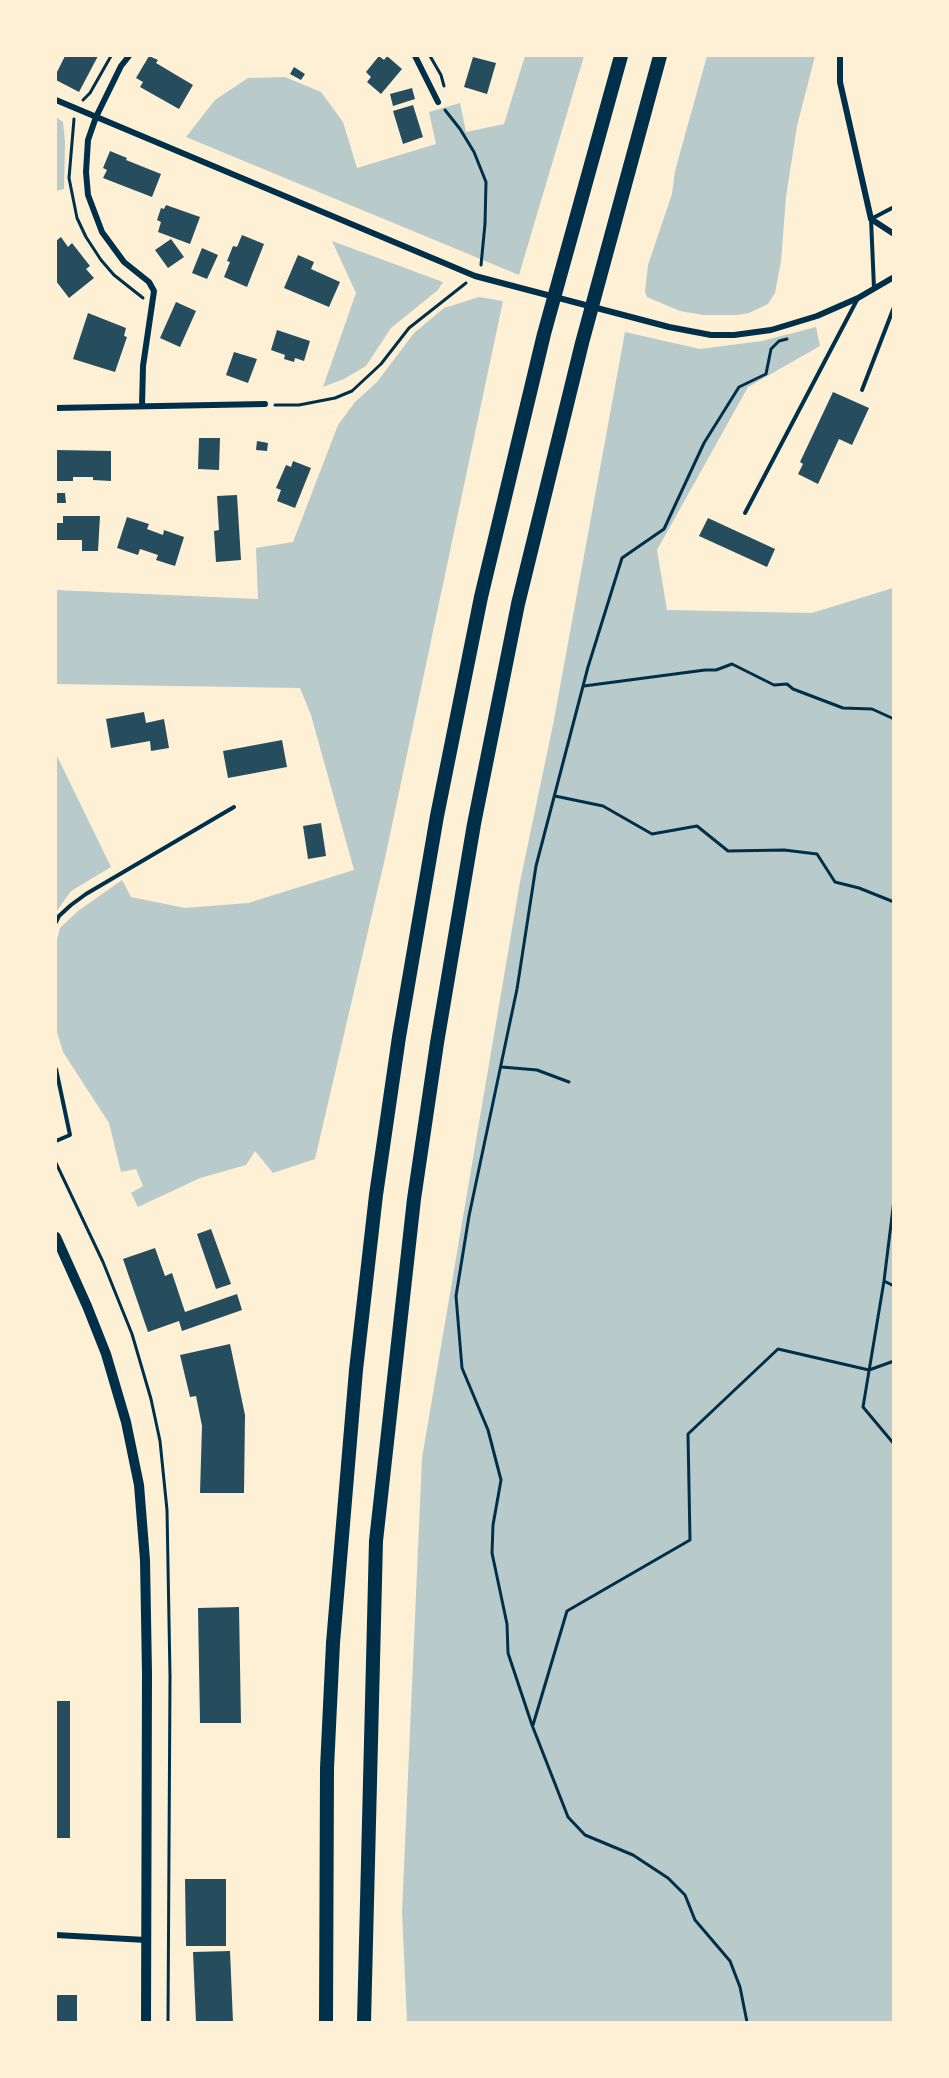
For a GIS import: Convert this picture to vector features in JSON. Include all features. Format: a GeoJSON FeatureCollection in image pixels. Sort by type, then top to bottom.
{"type":"FeatureCollection","features":[{"type":"Feature","properties":{"kind":"highway"},"geometry":{"type":"LineString","coordinates":[[326,2022],[327,1768],[333,1643],[359,1347],[376,1196],[399,1037],[437,816],[481,597],[544,334],[621,56]]}},
{"type":"Feature","properties":{"kind":"highway"},"geometry":{"type":"LineString","coordinates":[[364,2022],[376,1541],[414,1199],[436,1043],[474,824],[519,604],[582,343],[660,56]]}},
{"type":"Feature","properties":{"kind":"main road"},"geometry":{"type":"LineString","coordinates":[[56,1237],[106,1354],[126,1422],[139,1485],[145,1560],[146,2022]]}},
{"type":"Feature","properties":{"kind":"street"},"geometry":{"type":"LineString","coordinates":[[129,56],[121,66],[96,117],[88,140],[86,164],[88,195],[94,214],[112,247],[124,262],[149,282],[154,291],[143,366],[142,406]]}},
{"type":"Feature","properties":{"kind":"street"},"geometry":{"type":"LineString","coordinates":[[415,56],[438,102]]}},
{"type":"Feature","properties":{"kind":"street"},"geometry":{"type":"LineString","coordinates":[[840,56],[840,81],[871,219],[894,234]]}},
{"type":"Feature","properties":{"kind":"street"},"geometry":{"type":"LineString","coordinates":[[56,100],[475,276],[669,327],[711,335],[734,335],[779,328],[817,316],[858,298],[894,278]]}},
{"type":"Feature","properties":{"kind":"street"},"geometry":{"type":"LineString","coordinates":[[56,408],[265,404]]}},
{"type":"Feature","properties":{"kind":"street"},"geometry":{"type":"LineString","coordinates":[[56,1935],[146,1940]]}},
{"type":"Feature","properties":{"kind":"lane"},"geometry":{"type":"LineString","coordinates":[[874,288],[871,219],[894,207]]}},
{"type":"Feature","properties":{"kind":"lane"},"geometry":{"type":"LineString","coordinates":[[745,513],[858,298]]}},
{"type":"Feature","properties":{"kind":"lane"},"geometry":{"type":"LineString","coordinates":[[862,390],[894,307]]}},
{"type":"Feature","properties":{"kind":"lane"},"geometry":{"type":"LineString","coordinates":[[56,922],[65,911],[86,894],[234,807]]}},
{"type":"Feature","properties":{"kind":"lane"},"geometry":{"type":"LineString","coordinates":[[56,1070],[70,1135],[56,1141]]}},
{"type":"Feature","properties":{"kind":"path"},"geometry":{"type":"LineString","coordinates":[[438,102],[460,129],[474,152],[486,182],[481,265]]}},
{"type":"Feature","properties":{"kind":"path"},"geometry":{"type":"LineString","coordinates":[[265,404],[299,405],[334,398],[352,391],[381,364],[409,328],[475,276]]}},
{"type":"Feature","properties":{"kind":"path"},"geometry":{"type":"LineString","coordinates":[[747,2022],[740,1987],[729,1961],[695,1920],[685,1895],[668,1878],[633,1855],[585,1835],[567,1817],[508,1653],[507,1624],[492,1553],[493,1525],[501,1480],[488,1430],[462,1368],[456,1296],[469,1216],[518,989],[536,866],[584,686],[622,558],[664,529],[704,442],[739,387],[766,374],[771,349],[779,341],[793,336]]}},
{"type":"Feature","properties":{"kind":"path"},"geometry":{"type":"LineString","coordinates":[[584,686],[716,670],[732,664],[774,686],[787,684],[793,689],[843,708],[872,709],[894,719]]}},
{"type":"Feature","properties":{"kind":"path"},"geometry":{"type":"LineString","coordinates":[[555,796],[603,806],[652,834],[697,826],[728,851],[784,850],[817,854],[835,882],[859,888],[894,902]]}},
{"type":"Feature","properties":{"kind":"path"},"geometry":{"type":"LineString","coordinates":[[501,1067],[537,1070],[570,1082]]}},
{"type":"Feature","properties":{"kind":"path"},"geometry":{"type":"LineString","coordinates":[[894,1200],[884,1281],[863,1407],[894,1444]]}},
{"type":"Feature","properties":{"kind":"path"},"geometry":{"type":"LineString","coordinates":[[884,1281],[894,1286]]}},
{"type":"Feature","properties":{"kind":"path"},"geometry":{"type":"LineString","coordinates":[[532,1725],[567,1611],[690,1540],[688,1434],[778,1349],[869,1370],[894,1361]]}},
{"type":"Feature","properties":{"kind":"shaded area"},"geometry":{"type":"Polygon","coordinates":[[[525,56],[584,56],[519,275],[186,137],[215,100],[248,78],[285,77],[321,92],[343,122],[357,168],[436,144],[429,112],[460,103],[466,132],[504,124],[525,56]]]}},
{"type":"Feature","properties":{"kind":"shaded area"},"geometry":{"type":"Polygon","coordinates":[[[707,56],[815,56],[797,126],[775,293],[768,304],[749,313],[738,315],[703,315],[680,311],[647,297],[645,292],[648,265],[672,194],[675,171],[707,56]]]}},
{"type":"Feature","properties":{"kind":"shaded area"},"geometry":{"type":"Polygon","coordinates":[[[56,117],[63,122],[65,142],[64,189],[56,191],[56,117]]]}},
{"type":"Feature","properties":{"kind":"shaded area"},"geometry":{"type":"Polygon","coordinates":[[[332,241],[443,282],[438,290],[391,328],[366,366],[344,379],[323,387],[356,293],[332,241]]]}},
{"type":"Feature","properties":{"kind":"shaded area"},"geometry":{"type":"Polygon","coordinates":[[[479,297],[503,301],[385,858],[315,1159],[273,1173],[255,1151],[246,1165],[200,1178],[138,1207],[131,1193],[143,1186],[136,1169],[121,1172],[109,1123],[63,1052],[56,1029],[56,943],[60,928],[78,911],[122,880],[131,897],[185,908],[248,903],[354,870],[311,715],[300,688],[56,684],[56,590],[258,599],[256,548],[293,542],[338,425],[355,402],[377,382],[414,333],[444,308],[479,297]]]}},
{"type":"Feature","properties":{"kind":"shaded area"},"geometry":{"type":"Polygon","coordinates":[[[816,327],[820,346],[748,387],[657,550],[667,610],[812,613],[893,588],[893,2022],[407,2022],[402,1912],[422,1458],[520,882],[553,725],[625,332],[700,349],[762,341],[816,327]]]}},
{"type":"Feature","properties":{"kind":"shaded area"},"geometry":{"type":"Polygon","coordinates":[[[56,754],[111,867],[71,891],[56,912],[56,754]]]}},
{"type":"Feature","properties":{"kind":"building"},"geometry":{"type":"Polygon","coordinates":[[[65,56],[98,56],[79,92],[56,80],[56,74],[65,56]]]}},
{"type":"Feature","properties":{"kind":"building"},"geometry":{"type":"Polygon","coordinates":[[[149,56],[158,60],[156,63],[193,85],[179,109],[140,87],[143,82],[136,78],[149,56]]]}},
{"type":"Feature","properties":{"kind":"building"},"geometry":{"type":"Polygon","coordinates":[[[379,56],[384,60],[387,56],[402,69],[381,94],[367,82],[371,77],[366,72],[379,56]]]}},
{"type":"Feature","properties":{"kind":"building"},"geometry":{"type":"Polygon","coordinates":[[[473,57],[496,63],[487,94],[464,87],[473,57]]]}},
{"type":"Feature","properties":{"kind":"building"},"geometry":{"type":"Polygon","coordinates":[[[294,67],[305,74],[301,80],[290,74],[294,67]]]}},
{"type":"Feature","properties":{"kind":"building"},"geometry":{"type":"Polygon","coordinates":[[[412,88],[415,99],[393,106],[390,94],[412,88]]]}},
{"type":"Feature","properties":{"kind":"building"},"geometry":{"type":"Polygon","coordinates":[[[413,105],[423,137],[403,144],[393,111],[413,105]]]}},
{"type":"Feature","properties":{"kind":"building"},"geometry":{"type":"Polygon","coordinates":[[[110,151],[161,174],[152,197],[103,178],[107,170],[103,168],[110,151]]]}},
{"type":"Feature","properties":{"kind":"building"},"geometry":{"type":"Polygon","coordinates":[[[166,205],[200,217],[190,244],[158,232],[161,222],[157,220],[161,208],[164,209],[166,205]]]}},
{"type":"Feature","properties":{"kind":"building"},"geometry":{"type":"Polygon","coordinates":[[[242,235],[264,244],[247,287],[224,277],[233,246],[237,247],[242,235]]]}},
{"type":"Feature","properties":{"kind":"building"},"geometry":{"type":"Polygon","coordinates":[[[61,237],[68,247],[72,243],[90,266],[86,269],[94,278],[69,298],[56,281],[56,241],[61,237]]]}},
{"type":"Feature","properties":{"kind":"building"},"geometry":{"type":"Polygon","coordinates":[[[171,239],[184,257],[168,268],[155,250],[171,239]]]}},
{"type":"Feature","properties":{"kind":"building"},"geometry":{"type":"Polygon","coordinates":[[[202,248],[218,255],[207,279],[192,273],[202,248]]]}},
{"type":"Feature","properties":{"kind":"building"},"geometry":{"type":"Polygon","coordinates":[[[298,255],[314,262],[311,269],[340,282],[329,307],[284,288],[298,255]]]}},
{"type":"Feature","properties":{"kind":"building"},"geometry":{"type":"Polygon","coordinates":[[[176,302],[196,311],[180,347],[160,338],[176,302]]]}},
{"type":"Feature","properties":{"kind":"building"},"geometry":{"type":"Polygon","coordinates":[[[88,313],[126,328],[124,336],[127,337],[115,372],[73,359],[88,313]]]}},
{"type":"Feature","properties":{"kind":"building"},"geometry":{"type":"Polygon","coordinates":[[[277,330],[310,341],[304,361],[295,358],[294,362],[284,359],[285,355],[271,350],[277,330]]]}},
{"type":"Feature","properties":{"kind":"building"},"geometry":{"type":"Polygon","coordinates":[[[234,352],[257,359],[248,383],[226,375],[234,352]]]}},
{"type":"Feature","properties":{"kind":"building"},"geometry":{"type":"Polygon","coordinates":[[[833,392],[869,408],[852,445],[839,439],[818,484],[798,474],[803,464],[800,462],[833,392]]]}},
{"type":"Feature","properties":{"kind":"building"},"geometry":{"type":"Polygon","coordinates":[[[199,438],[220,438],[219,470],[198,469],[199,438]]]}},
{"type":"Feature","properties":{"kind":"building"},"geometry":{"type":"Polygon","coordinates":[[[257,441],[268,443],[267,451],[256,450],[257,441]]]}},
{"type":"Feature","properties":{"kind":"building"},"geometry":{"type":"Polygon","coordinates":[[[56,450],[111,451],[111,481],[93,480],[93,477],[73,477],[73,481],[56,481],[56,450]]]}},
{"type":"Feature","properties":{"kind":"building"},"geometry":{"type":"Polygon","coordinates":[[[293,461],[311,468],[295,508],[277,501],[281,490],[276,488],[286,465],[291,467],[293,461]]]}},
{"type":"Feature","properties":{"kind":"building"},"geometry":{"type":"Polygon","coordinates":[[[56,493],[65,493],[66,503],[56,503],[56,493]]]}},
{"type":"Feature","properties":{"kind":"building"},"geometry":{"type":"Polygon","coordinates":[[[237,495],[241,560],[216,562],[214,531],[219,530],[217,496],[237,495]]]}},
{"type":"Feature","properties":{"kind":"building"},"geometry":{"type":"Polygon","coordinates":[[[63,516],[100,516],[98,551],[82,551],[82,540],[56,540],[56,523],[63,523],[63,516]]]}},
{"type":"Feature","properties":{"kind":"building"},"geometry":{"type":"Polygon","coordinates":[[[127,517],[149,524],[147,529],[163,535],[164,530],[184,537],[175,566],[156,560],[158,555],[140,549],[138,555],[117,548],[127,517]]]}},
{"type":"Feature","properties":{"kind":"building"},"geometry":{"type":"Polygon","coordinates":[[[708,518],[775,549],[767,567],[699,536],[708,518]]]}},
{"type":"Feature","properties":{"kind":"building"},"geometry":{"type":"Polygon","coordinates":[[[144,712],[146,723],[164,719],[169,748],[151,751],[150,741],[111,748],[106,719],[144,712]]]}},
{"type":"Feature","properties":{"kind":"building"},"geometry":{"type":"Polygon","coordinates":[[[282,740],[287,767],[228,778],[223,751],[282,740]]]}},
{"type":"Feature","properties":{"kind":"building"},"geometry":{"type":"Polygon","coordinates":[[[321,823],[326,856],[308,859],[303,826],[321,823]]]}},
{"type":"Feature","properties":{"kind":"building"},"geometry":{"type":"Polygon","coordinates":[[[211,1229],[231,1284],[216,1289],[197,1234],[211,1229]]]}},
{"type":"Feature","properties":{"kind":"building"},"geometry":{"type":"Polygon","coordinates":[[[155,1248],[165,1276],[172,1273],[185,1312],[237,1294],[242,1310],[182,1331],[179,1321],[148,1332],[123,1259],[155,1248]]]}},
{"type":"Feature","properties":{"kind":"building"},"geometry":{"type":"Polygon","coordinates":[[[230,1344],[245,1415],[244,1493],[200,1493],[202,1426],[196,1396],[190,1397],[180,1355],[230,1344]]]}},
{"type":"Feature","properties":{"kind":"building"},"geometry":{"type":"Polygon","coordinates":[[[239,1607],[241,1723],[200,1723],[198,1608],[239,1607]]]}},
{"type":"Feature","properties":{"kind":"building"},"geometry":{"type":"Polygon","coordinates":[[[56,1701],[70,1701],[70,1838],[56,1838],[56,1701]]]}},
{"type":"Feature","properties":{"kind":"building"},"geometry":{"type":"Polygon","coordinates":[[[185,1879],[226,1879],[226,1946],[186,1946],[185,1879]]]}},
{"type":"Feature","properties":{"kind":"building"},"geometry":{"type":"Polygon","coordinates":[[[230,1951],[233,2022],[196,2022],[193,1952],[230,1951]]]}},
{"type":"Feature","properties":{"kind":"building"},"geometry":{"type":"Polygon","coordinates":[[[56,1995],[77,1995],[77,2022],[56,2022],[56,1995]]]}}]}
